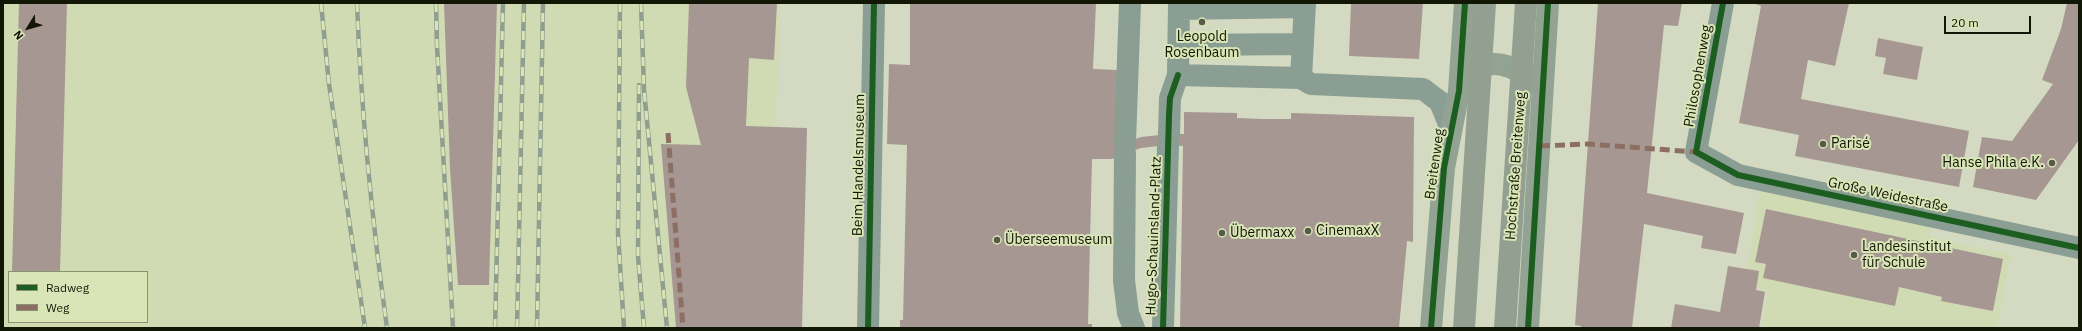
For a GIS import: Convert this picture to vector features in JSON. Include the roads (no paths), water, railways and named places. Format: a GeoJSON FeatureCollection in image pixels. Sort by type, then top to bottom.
{"type":"FeatureCollection","features":[{"type":"Feature","properties":{"kind":"highway"},"geometry":{"type":"LineString","coordinates":[[1464,328],[1485,3]]}},
{"type":"Feature","properties":{"kind":"highway","name":"Hochstraße Breitenweg"},"geometry":{"type":"LineString","coordinates":[[1505,328],[1526,3]]}},
{"type":"Feature","properties":{"kind":"main road","name":"Breitenweg"},"geometry":{"type":"LineString","coordinates":[[1431,328],[1444,168],[1458,91],[1465,3]]}},
{"type":"Feature","properties":{"kind":"main road"},"geometry":{"type":"LineString","coordinates":[[1528,328],[1548,3]]}},
{"type":"Feature","properties":{"kind":"main road"},"geometry":{"type":"LineString","coordinates":[[1458,91],[1472,72],[1486,63],[1508,66],[1528,77],[1543,92]]}},
{"type":"Feature","properties":{"kind":"street","name":"Beim Handelsmuseum"},"geometry":{"type":"LineString","coordinates":[[868,328],[874,3]]}},
{"type":"Feature","properties":{"kind":"street"},"geometry":{"type":"LineString","coordinates":[[1130,3],[1125,149],[1124,280],[1128,314],[1134,328]]}},
{"type":"Feature","properties":{"kind":"street","name":"Philosophenweg"},"geometry":{"type":"LineString","coordinates":[[1696,152],[1723,3]]}},
{"type":"Feature","properties":{"kind":"street"},"geometry":{"type":"LineString","coordinates":[[1178,6],[1305,5],[1301,78]]}},
{"type":"Feature","properties":{"kind":"street","name":"Hugo-Schauinsland-Platz"},"geometry":{"type":"LineString","coordinates":[[1163,328],[1168,139],[1170,98],[1178,74],[1178,6]]}},
{"type":"Feature","properties":{"kind":"street"},"geometry":{"type":"LineString","coordinates":[[1178,45],[1303,44]]}},
{"type":"Feature","properties":{"kind":"street"},"geometry":{"type":"LineString","coordinates":[[1178,74],[1301,78],[1311,84],[1423,89],[1440,102],[1451,129]]}},
{"type":"Feature","properties":{"kind":"street","name":"Große Weidestraße"},"geometry":{"type":"LineString","coordinates":[[1696,152],[1738,175],[2079,248]]}},
{"type":"Feature","properties":{"kind":"tram line"},"geometry":{"type":"LineString","coordinates":[[1118,145],[1122,3]]}},
{"type":"Feature","properties":{"kind":"tram line"},"geometry":{"type":"LineString","coordinates":[[1131,141],[1136,3]]}},
{"type":"Feature","properties":{"kind":"tram line"},"geometry":{"type":"LineString","coordinates":[[1131,152],[1127,219],[1128,264],[1136,308],[1144,328]]}},
{"type":"Feature","properties":{"kind":"tram line"},"geometry":{"type":"LineString","coordinates":[[1118,157],[1114,283],[1118,312],[1124,328]]}},
{"type":"Feature","properties":{"kind":"railway"},"geometry":{"type":"LineString","coordinates":[[321,3],[329,84],[365,328]]}},
{"type":"Feature","properties":{"kind":"railway"},"geometry":{"type":"LineString","coordinates":[[357,3],[361,85],[368,166],[387,328]]}},
{"type":"Feature","properties":{"kind":"railway"},"geometry":{"type":"LineString","coordinates":[[436,3],[437,46],[453,328]]}},
{"type":"Feature","properties":{"kind":"railway"},"geometry":{"type":"LineString","coordinates":[[495,328],[503,3]]}},
{"type":"Feature","properties":{"kind":"railway"},"geometry":{"type":"LineString","coordinates":[[517,328],[524,3]]}},
{"type":"Feature","properties":{"kind":"railway"},"geometry":{"type":"LineString","coordinates":[[537,328],[543,3]]}},
{"type":"Feature","properties":{"kind":"railway"},"geometry":{"type":"LineString","coordinates":[[620,3],[618,233],[624,328]]}},
{"type":"Feature","properties":{"kind":"railway"},"geometry":{"type":"LineString","coordinates":[[641,3],[644,90],[667,328]]}},
{"type":"Feature","properties":{"kind":"railway"},"geometry":{"type":"LineString","coordinates":[[639,85],[638,256],[644,328]]}},
{"type":"Feature","properties":{"kind":"place","name":"Leopold Rosenbaum"},"geometry":{"type":"Point","coordinates":[1202,22]}},
{"type":"Feature","properties":{"kind":"place","name":"Parisé"},"geometry":{"type":"Point","coordinates":[1823,144]}},
{"type":"Feature","properties":{"kind":"place","name":"Hanse Phila e.K."},"geometry":{"type":"Point","coordinates":[2052,163]}},
{"type":"Feature","properties":{"kind":"place","name":"CinemaxX"},"geometry":{"type":"Point","coordinates":[1308,231]}},
{"type":"Feature","properties":{"kind":"place","name":"Übermaxx"},"geometry":{"type":"Point","coordinates":[1222,233]}},
{"type":"Feature","properties":{"kind":"place","name":"Überseemuseum"},"geometry":{"type":"Point","coordinates":[997,240]}},
{"type":"Feature","properties":{"kind":"place","name":"Landesinstitut für Schule"},"geometry":{"type":"Point","coordinates":[1854,255]}}]}
